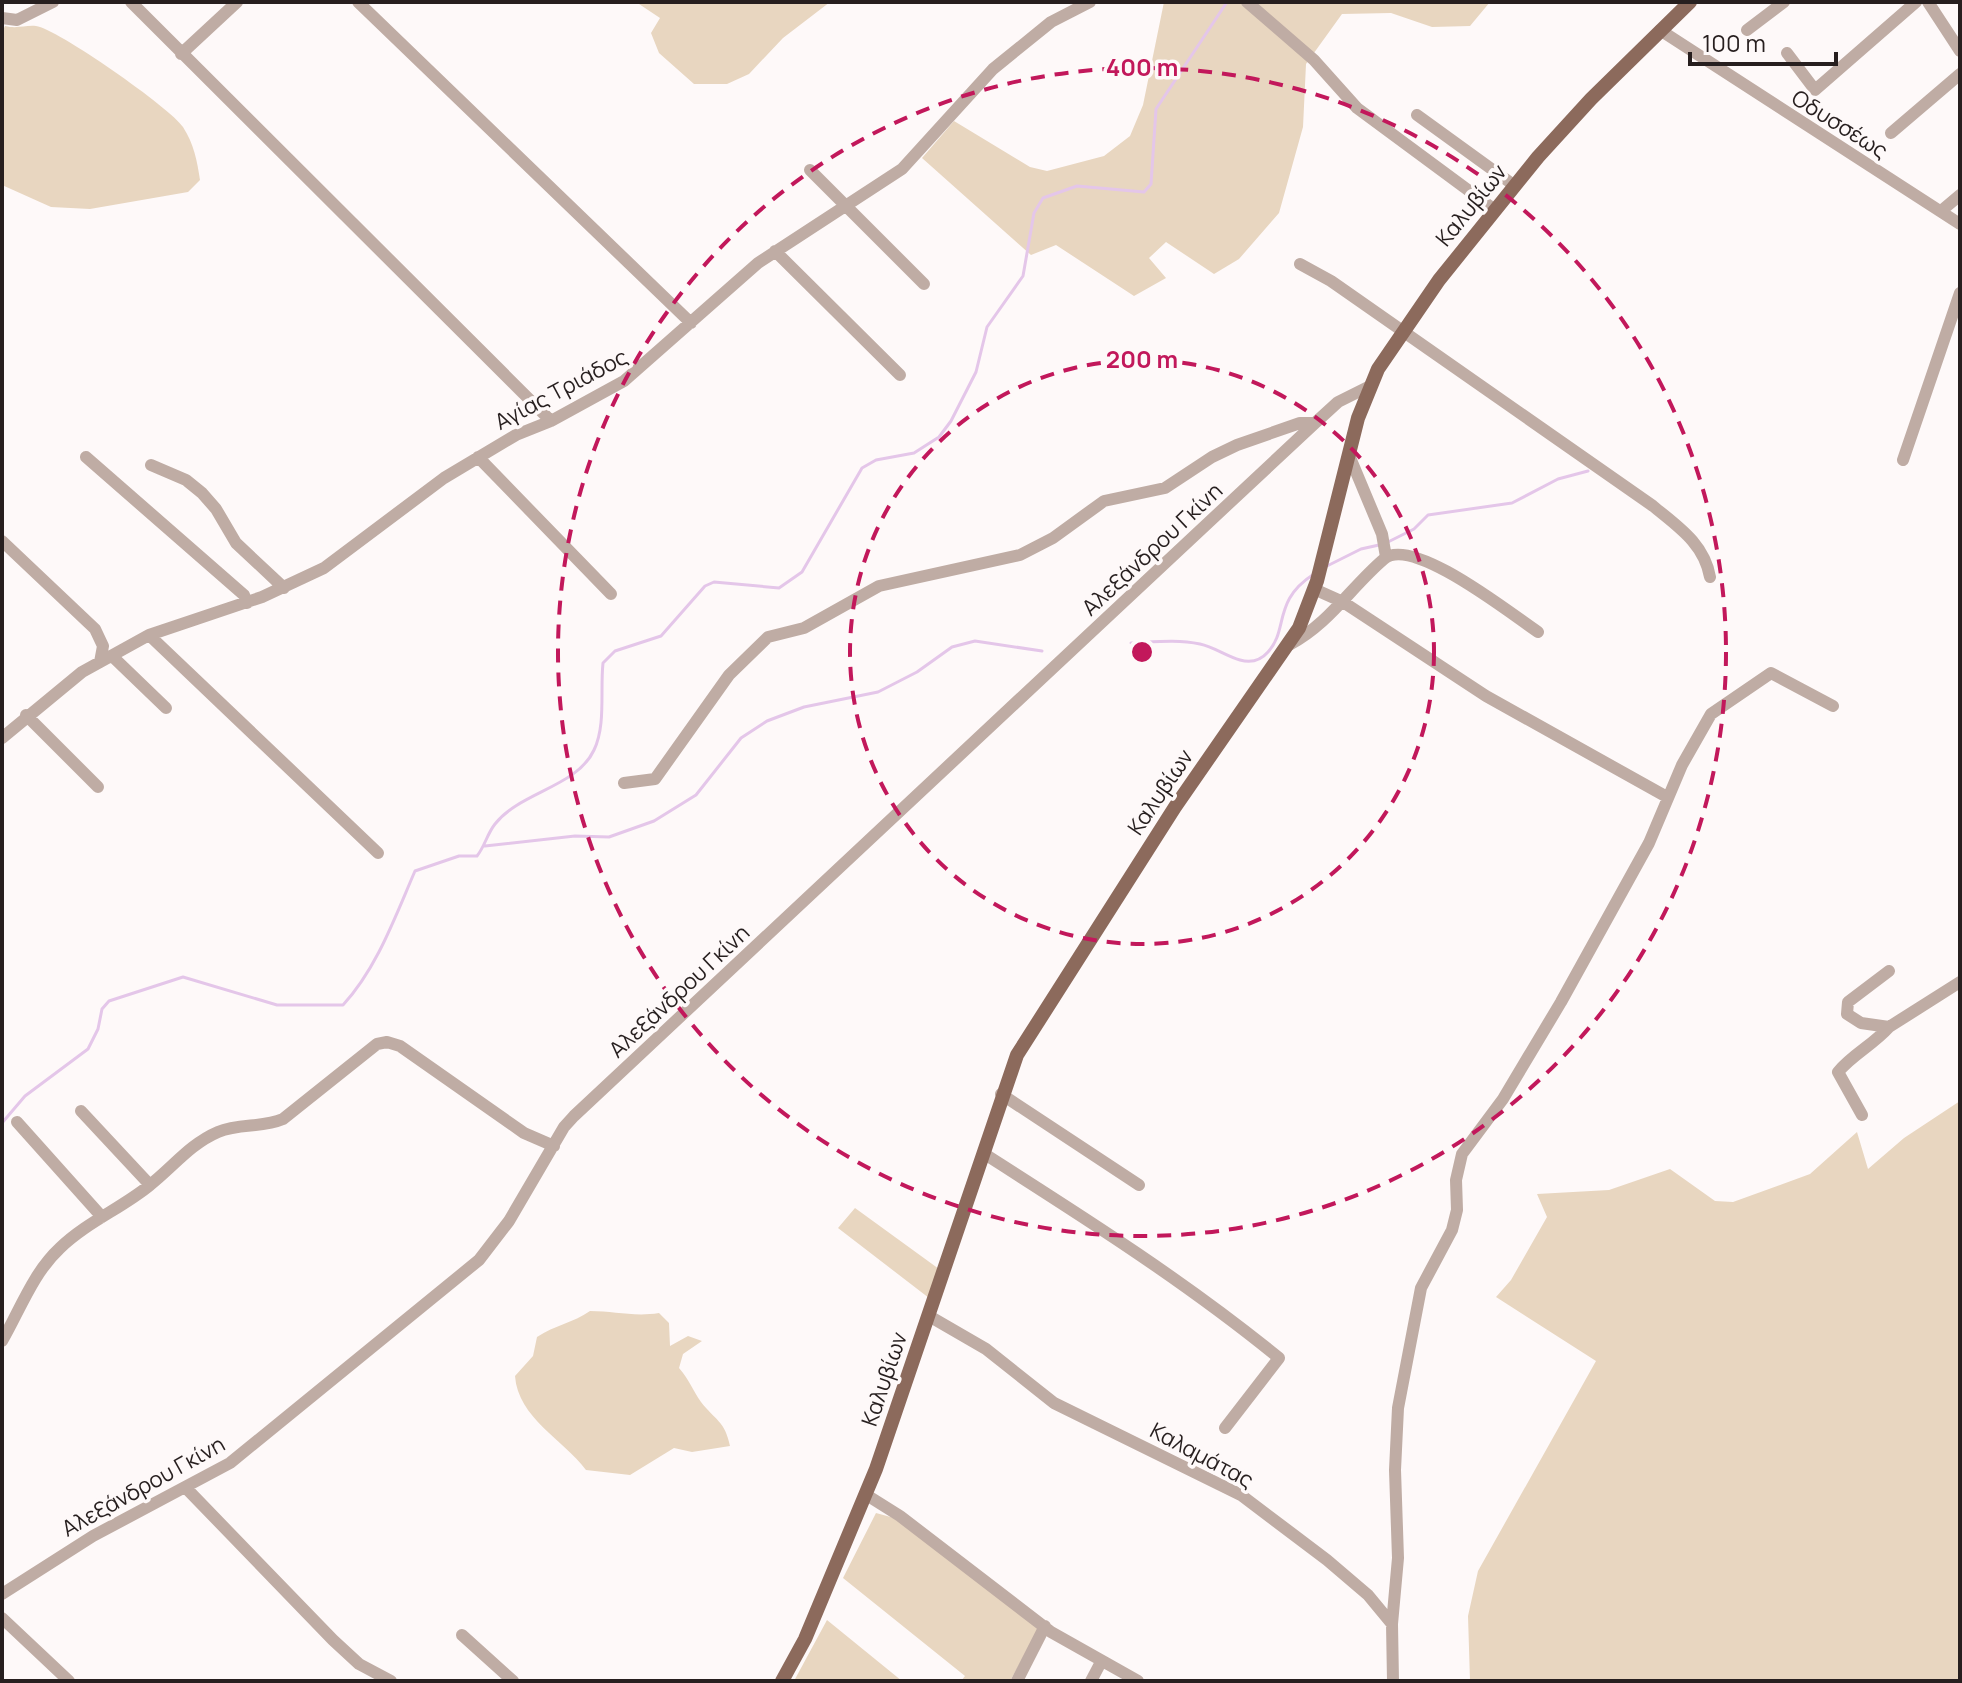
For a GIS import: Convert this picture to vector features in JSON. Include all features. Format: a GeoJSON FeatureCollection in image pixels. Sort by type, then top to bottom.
{"type":"FeatureCollection","features":[{"type":"Feature","properties":{"kind":"main road","name":"Καλυβίων"},"geometry":{"type":"LineString","coordinates":[[782,1681],[805,1639],[865,1494],[962,1224],[1001,1094],[1028,1033],[1175,807],[1289,645],[1315,585],[1370,386],[1439,280],[1565,126],[1690,2]]}},
{"type":"Feature","properties":{"kind":"street"},"geometry":{"type":"LineString","coordinates":[[2,18],[17,20],[53,2]]}},
{"type":"Feature","properties":{"kind":"street"},"geometry":{"type":"LineString","coordinates":[[131,2],[551,421]]}},
{"type":"Feature","properties":{"kind":"street"},"geometry":{"type":"LineString","coordinates":[[181,54],[237,2]]}},
{"type":"Feature","properties":{"kind":"street"},"geometry":{"type":"LineString","coordinates":[[358,2],[691,323]]}},
{"type":"Feature","properties":{"kind":"street","name":"Αγίας Τριάδος"},"geometry":{"type":"LineString","coordinates":[[2,738],[26,715],[106,659],[149,635],[284,588],[353,548],[444,478],[478,457],[632,376],[735,281],[775,251],[902,169],[970,91],[1023,42],[1051,22],[1090,2]]}},
{"type":"Feature","properties":{"kind":"street"},"geometry":{"type":"LineString","coordinates":[[1747,30],[1784,2]]}},
{"type":"Feature","properties":{"kind":"street"},"geometry":{"type":"LineString","coordinates":[[1787,53],[1815,90],[1916,2]]}},
{"type":"Feature","properties":{"kind":"street"},"geometry":{"type":"LineString","coordinates":[[1931,3],[1960,51]]}},
{"type":"Feature","properties":{"kind":"street"},"geometry":{"type":"LineString","coordinates":[[1250,5],[1314,60],[1357,108],[1495,210]]}},
{"type":"Feature","properties":{"kind":"street","name":"Οδυσσέως"},"geometry":{"type":"LineString","coordinates":[[1660,30],[1960,224]]}},
{"type":"Feature","properties":{"kind":"street"},"geometry":{"type":"LineString","coordinates":[[1891,133],[1960,74]]}},
{"type":"Feature","properties":{"kind":"street"},"geometry":{"type":"LineString","coordinates":[[1417,115],[1515,186]]}},
{"type":"Feature","properties":{"kind":"street"},"geometry":{"type":"LineString","coordinates":[[810,170],[924,284]]}},
{"type":"Feature","properties":{"kind":"street"},"geometry":{"type":"LineString","coordinates":[[1941,211],[1960,195]]}},
{"type":"Feature","properties":{"kind":"street"},"geometry":{"type":"LineString","coordinates":[[775,251],[900,375]]}},
{"type":"Feature","properties":{"kind":"street"},"geometry":{"type":"LineString","coordinates":[[1300,264],[1331,281],[1653,506],[1689,536],[1707,559],[1710,577]]}},
{"type":"Feature","properties":{"kind":"street"},"geometry":{"type":"LineString","coordinates":[[1903,460],[1960,293]]}},
{"type":"Feature","properties":{"kind":"street","name":"Αλεξάνδρου Γκίνη"},"geometry":{"type":"LineString","coordinates":[[2,1594],[93,1536],[230,1463],[479,1260],[509,1221],[564,1127],[574,1116],[972,742],[1138,592],[1315,423],[1338,402],[1370,386]]}},
{"type":"Feature","properties":{"kind":"street"},"geometry":{"type":"LineString","coordinates":[[624,783],[655,779],[729,675],[768,637],[804,628],[879,586],[1020,555],[1053,538],[1104,501],[1165,488],[1237,445],[1300,423],[1315,423]]}},
{"type":"Feature","properties":{"kind":"street"},"geometry":{"type":"LineString","coordinates":[[1349,455],[1382,534],[1386,552]]}},
{"type":"Feature","properties":{"kind":"street"},"geometry":{"type":"LineString","coordinates":[[86,457],[188,543],[244,595],[247,603]]}},
{"type":"Feature","properties":{"kind":"street"},"geometry":{"type":"LineString","coordinates":[[478,457],[611,594]]}},
{"type":"Feature","properties":{"kind":"street"},"geometry":{"type":"LineString","coordinates":[[151,465],[186,480],[202,493],[216,509],[236,543],[284,588]]}},
{"type":"Feature","properties":{"kind":"street"},"geometry":{"type":"LineString","coordinates":[[2,541],[95,629],[106,659],[166,708]]}},
{"type":"Feature","properties":{"kind":"street"},"geometry":{"type":"LineString","coordinates":[[1289,645],[1311,633],[1343,602],[1386,552],[1418,556],[1538,632]]}},
{"type":"Feature","properties":{"kind":"street"},"geometry":{"type":"LineString","coordinates":[[1315,585],[1486,696],[1667,797]]}},
{"type":"Feature","properties":{"kind":"street"},"geometry":{"type":"LineString","coordinates":[[149,635],[378,853]]}},
{"type":"Feature","properties":{"kind":"street"},"geometry":{"type":"LineString","coordinates":[[1393,1681],[1392,1624],[1398,1558],[1395,1470],[1398,1408],[1421,1288],[1452,1230],[1457,1210],[1456,1180],[1462,1154],[1503,1099],[1561,1002],[1649,843],[1667,797],[1711,714],[1771,673],[1833,706]]}},
{"type":"Feature","properties":{"kind":"street"},"geometry":{"type":"LineString","coordinates":[[26,715],[98,787]]}},
{"type":"Feature","properties":{"kind":"street"},"geometry":{"type":"LineString","coordinates":[[1889,971],[1848,1002],[1847,1014],[1861,1023],[1889,1027]]}},
{"type":"Feature","properties":{"kind":"street"},"geometry":{"type":"LineString","coordinates":[[1862,1115],[1838,1072],[1850,1057],[1877,1041],[1889,1027],[1960,982]]}},
{"type":"Feature","properties":{"kind":"street"},"geometry":{"type":"LineString","coordinates":[[2,1341],[40,1272],[59,1249],[150,1185],[213,1134],[230,1128],[269,1125],[283,1119],[377,1044],[387,1042],[400,1046],[524,1133],[554,1146]]}},
{"type":"Feature","properties":{"kind":"street"},"geometry":{"type":"LineString","coordinates":[[1001,1094],[1139,1185]]}},
{"type":"Feature","properties":{"kind":"street"},"geometry":{"type":"LineString","coordinates":[[81,1111],[150,1185]]}},
{"type":"Feature","properties":{"kind":"street"},"geometry":{"type":"LineString","coordinates":[[17,1122],[102,1217]]}},
{"type":"Feature","properties":{"kind":"street"},"geometry":{"type":"LineString","coordinates":[[983,1153],[1143,1256],[1222,1312],[1279,1358],[1225,1428]]}},
{"type":"Feature","properties":{"kind":"street","name":"Καλαμάτας"},"geometry":{"type":"LineString","coordinates":[[929,1316],[986,1349],[1054,1403],[1241,1495],[1337,1568],[1368,1595],[1392,1624]]}},
{"type":"Feature","properties":{"kind":"street"},"geometry":{"type":"LineString","coordinates":[[186,1488],[333,1640],[359,1664],[391,1681]]}},
{"type":"Feature","properties":{"kind":"street"},"geometry":{"type":"LineString","coordinates":[[865,1494],[900,1516],[1045,1626],[1101,1662],[1138,1681]]}},
{"type":"Feature","properties":{"kind":"street"},"geometry":{"type":"LineString","coordinates":[[2,1618],[69,1681]]}},
{"type":"Feature","properties":{"kind":"street"},"geometry":{"type":"LineString","coordinates":[[1017,1681],[1045,1626]]}},
{"type":"Feature","properties":{"kind":"street"},"geometry":{"type":"LineString","coordinates":[[462,1635],[513,1681]]}},
{"type":"Feature","properties":{"kind":"street"},"geometry":{"type":"LineString","coordinates":[[1091,1681],[1101,1662]]}},
{"type":"Feature","properties":{"kind":"shaded area"},"geometry":{"type":"Polygon","coordinates":[[[636,2],[830,2],[783,38],[749,74],[727,84],[694,84],[659,53],[651,33],[660,18],[636,2]]]}},
{"type":"Feature","properties":{"kind":"shaded area"},"geometry":{"type":"Polygon","coordinates":[[[1164,2],[1490,2],[1470,26],[1432,27],[1391,13],[1342,14],[1306,64],[1303,127],[1279,213],[1239,259],[1214,274],[1166,242],[1149,258],[1166,278],[1134,296],[1056,245],[1031,255],[922,158],[954,121],[1030,167],[1047,171],[1104,156],[1130,136],[1143,105],[1164,2]]]}},
{"type":"Feature","properties":{"kind":"shaded area"},"geometry":{"type":"Polygon","coordinates":[[[5,26],[36,26],[48,30],[88,54],[158,104],[187,133],[200,180],[188,192],[90,209],[51,207],[2,185],[2,32],[5,26]]]}},
{"type":"Feature","properties":{"kind":"shaded area"},"geometry":{"type":"Polygon","coordinates":[[[1960,1101],[1960,1681],[1470,1681],[1468,1616],[1478,1571],[1596,1361],[1496,1297],[1511,1280],[1547,1217],[1537,1194],[1609,1190],[1670,1169],[1715,1201],[1733,1202],[1810,1174],[1857,1132],[1868,1169],[1904,1138],[1960,1101]]]}},
{"type":"Feature","properties":{"kind":"shaded area"},"geometry":{"type":"Polygon","coordinates":[[[855,1208],[939,1269],[929,1298],[838,1228],[855,1208]]]}},
{"type":"Feature","properties":{"kind":"shaded area"},"geometry":{"type":"Polygon","coordinates":[[[590,1311],[659,1313],[669,1323],[670,1346],[688,1336],[702,1341],[683,1354],[679,1368],[701,1402],[722,1426],[730,1446],[692,1452],[674,1448],[630,1475],[586,1470],[533,1416],[518,1391],[515,1376],[533,1356],[537,1337],[590,1311]]]}},
{"type":"Feature","properties":{"kind":"shaded area"},"geometry":{"type":"Polygon","coordinates":[[[876,1513],[898,1519],[1041,1626],[1010,1681],[961,1681],[965,1676],[843,1578],[876,1513]]]}},
{"type":"Feature","properties":{"kind":"shaded area"},"geometry":{"type":"Polygon","coordinates":[[[827,1620],[902,1681],[794,1681],[827,1620]]]}},
{"type":"Feature","properties":{"kind":"waterway"},"geometry":{"type":"LineString","coordinates":[[2,1123],[25,1096],[88,1049],[98,1029],[102,1009],[109,1001],[183,977],[277,1005],[343,1005],[366,975],[415,871],[459,856],[477,856],[492,828],[506,813],[575,773],[586,762],[594,750],[600,730],[603,663],[615,651],[661,636],[705,586],[714,582],[779,588],[802,572],[862,468],[876,460],[914,453],[939,437],[951,421],[976,372],[987,327],[1023,276],[1034,213],[1043,198],[1077,186],[1144,192],[1151,184],[1156,109],[1227,2]]}},
{"type":"Feature","properties":{"kind":"waterway"},"geometry":{"type":"LineString","coordinates":[[1386,543],[1414,529],[1428,515],[1512,503],[1558,479],[1588,471]]}},
{"type":"Feature","properties":{"kind":"waterway"},"geometry":{"type":"LineString","coordinates":[[1327,566],[1361,549],[1379,545]]}},
{"type":"Feature","properties":{"kind":"waterway"},"geometry":{"type":"LineString","coordinates":[[1131,643],[1191,642],[1240,660],[1259,659],[1274,643],[1292,594],[1314,574]]}},
{"type":"Feature","properties":{"kind":"waterway"},"geometry":{"type":"LineString","coordinates":[[485,846],[575,836],[609,837],[654,821],[696,795],[741,738],[767,721],[804,707],[878,692],[917,672],[952,647],[975,641],[1042,651]]}}]}
